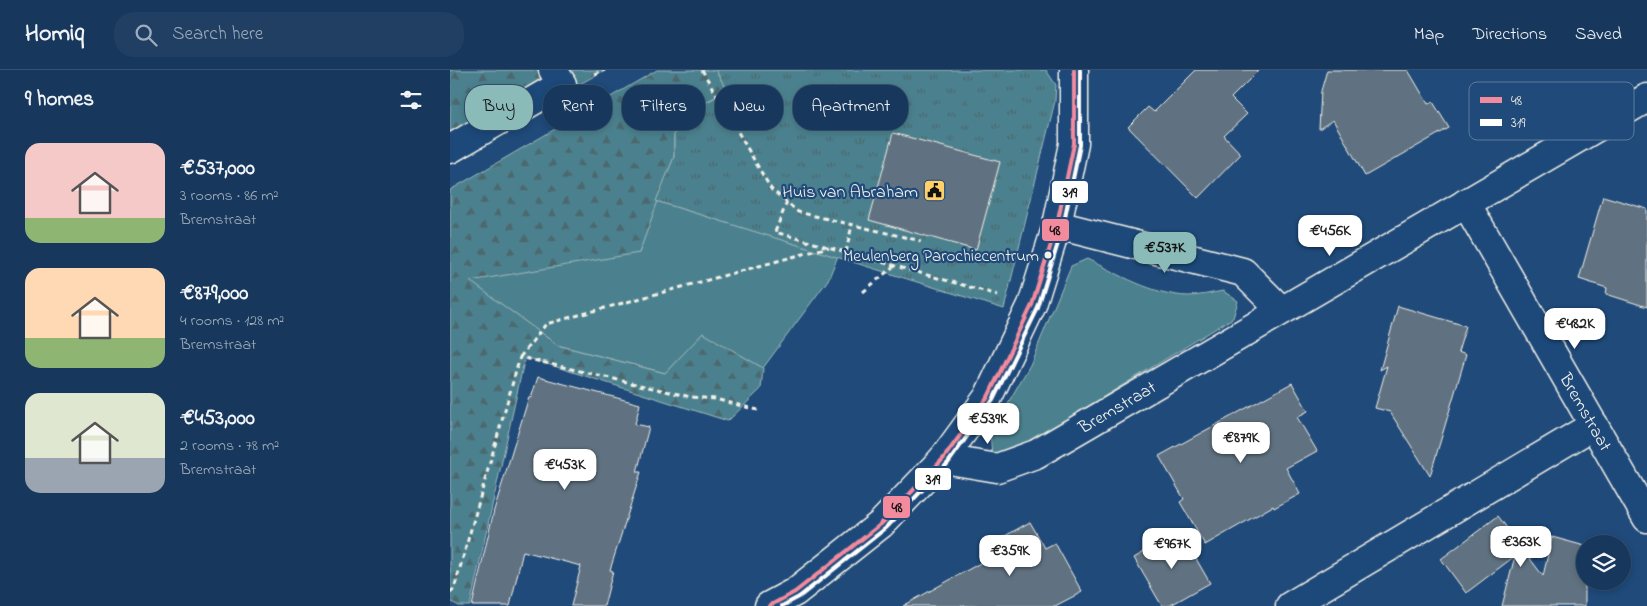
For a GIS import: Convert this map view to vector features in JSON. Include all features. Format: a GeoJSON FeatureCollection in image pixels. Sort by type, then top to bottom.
{"type":"FeatureCollection","features":[{"type":"Feature","properties":{"kind":"street"},"geometry":{"type":"LineString","coordinates":[[450,149],[562,84],[553,70]]}},
{"type":"Feature","properties":{"kind":"street"},"geometry":{"type":"LineString","coordinates":[[769,606],[795,592],[881,524],[944,459],[988,397],[1032,305],[1057,225],[1074,144],[1074,70]]}},
{"type":"Feature","properties":{"kind":"street","name":"Bremstraat"},"geometry":{"type":"LineString","coordinates":[[1634,106],[1647,98]]}},
{"type":"Feature","properties":{"kind":"street","name":"Bremstraat"},"geometry":{"type":"LineString","coordinates":[[944,459],[997,468],[1036,454],[1575,140]]}},
{"type":"Feature","properties":{"kind":"street","name":"Bremstraat"},"geometry":{"type":"LineString","coordinates":[[1466,203],[1647,518]]}},
{"type":"Feature","properties":{"kind":"street"},"geometry":{"type":"LineString","coordinates":[[1057,225],[1244,272],[1281,310]]}},
{"type":"Feature","properties":{"kind":"street"},"geometry":{"type":"LineString","coordinates":[[1290,606],[1594,426]]}},
{"type":"Feature","properties":{"kind":"path"},"geometry":{"type":"LineString","coordinates":[[702,70],[771,189],[798,212],[921,241]]}},
{"type":"Feature","properties":{"kind":"path"},"geometry":{"type":"LineString","coordinates":[[787,202],[775,232],[1032,305]]}},
{"type":"Feature","properties":{"kind":"path"},"geometry":{"type":"LineString","coordinates":[[846,252],[852,225]]}},
{"type":"Feature","properties":{"kind":"path"},"geometry":{"type":"LineString","coordinates":[[450,592],[454,589],[520,357],[546,324],[829,247]]}},
{"type":"Feature","properties":{"kind":"path"},"geometry":{"type":"LineString","coordinates":[[864,292],[895,266]]}},
{"type":"Feature","properties":{"kind":"path"},"geometry":{"type":"LineString","coordinates":[[520,357],[691,397],[715,399],[758,410]]}},
{"type":"Feature","properties":{"kind":"green space"},"geometry":{"type":"Polygon","coordinates":[[[450,70],[605,70],[578,85],[543,85],[543,105],[533,110],[533,85],[465,85],[465,130],[498,130],[450,157],[450,70]]]}},
{"type":"Feature","properties":{"kind":"green space"},"geometry":{"type":"Polygon","coordinates":[[[657,70],[716,70],[724,85],[715,85],[715,97],[705,102],[705,85],[631,85],[657,70]]]}},
{"type":"Feature","properties":{"kind":"green space"},"geometry":{"type":"Polygon","coordinates":[[[716,70],[1046,70],[1056,85],[1055,101],[1004,309],[656,201],[674,157],[675,130],[705,130],[705,103],[715,98],[715,130],[783,130],[783,85],[724,85],[716,70]]]}},
{"type":"Feature","properties":{"kind":"green space"},"geometry":{"type":"Polygon","coordinates":[[[622,90],[622,130],[675,130],[674,157],[639,253],[470,281],[557,345],[665,373],[703,333],[763,368],[761,389],[728,421],[525,357],[470,606],[459,606],[450,601],[450,190],[554,130],[612,130],[612,96],[622,90]]]}},
{"type":"Feature","properties":{"kind":"green space"},"geometry":{"type":"Polygon","coordinates":[[[656,201],[762,233],[829,247],[838,256],[828,280],[763,368],[703,334],[665,373],[557,345],[469,281],[570,253],[639,253],[656,201]]]}},
{"type":"Feature","properties":{"kind":"green space"},"geometry":{"type":"Polygon","coordinates":[[[1087,259],[1136,283],[1162,292],[1188,296],[1223,291],[1238,301],[1233,318],[1013,452],[992,454],[990,434],[1030,365],[1071,266],[1087,259]]]}},
{"type":"Feature","properties":{"kind":"building"},"geometry":{"type":"Polygon","coordinates":[[[1196,70],[1259,70],[1231,98],[1247,114],[1224,136],[1241,154],[1198,198],[1128,127],[1148,107],[1154,112],[1196,70]]]}},
{"type":"Feature","properties":{"kind":"building"},"geometry":{"type":"Polygon","coordinates":[[[1327,70],[1408,70],[1428,104],[1433,102],[1449,128],[1365,176],[1333,120],[1319,129],[1321,91],[1327,70]]]}},
{"type":"Feature","properties":{"kind":"building","name":"Huis van Abraham"},"geometry":{"type":"Polygon","coordinates":[[[893,133],[1000,162],[976,250],[869,220],[893,133]]]}},
{"type":"Feature","properties":{"kind":"building"},"geometry":{"type":"Polygon","coordinates":[[[1603,196],[1647,209],[1647,307],[1606,294],[1607,288],[1579,279],[1603,196]]]}},
{"type":"Feature","properties":{"kind":"building"},"geometry":{"type":"Polygon","coordinates":[[[1398,306],[1466,326],[1458,352],[1466,355],[1430,476],[1390,412],[1375,408],[1387,366],[1380,370],[1398,306]]]}},
{"type":"Feature","properties":{"kind":"building"},"geometry":{"type":"Polygon","coordinates":[[[538,377],[640,404],[635,424],[649,427],[637,472],[641,472],[610,570],[613,571],[604,606],[571,606],[581,566],[523,551],[510,606],[472,606],[494,510],[529,397],[531,398],[538,377]]]}},
{"type":"Feature","properties":{"kind":"building"},"geometry":{"type":"Polygon","coordinates":[[[1292,383],[1308,411],[1297,417],[1317,451],[1286,468],[1300,494],[1274,508],[1273,506],[1205,545],[1180,502],[1184,499],[1159,456],[1292,383]]]}},
{"type":"Feature","properties":{"kind":"building"},"geometry":{"type":"Polygon","coordinates":[[[1498,516],[1543,576],[1552,537],[1576,544],[1576,590],[1585,590],[1585,606],[1502,606],[1515,556],[1466,593],[1441,559],[1498,516]]]}},
{"type":"Feature","properties":{"kind":"building"},"geometry":{"type":"Polygon","coordinates":[[[1030,522],[1045,548],[1055,543],[1082,592],[1055,606],[903,606],[991,557],[985,547],[1030,522]]]}},
{"type":"Feature","properties":{"kind":"building"},"geometry":{"type":"Polygon","coordinates":[[[1180,531],[1210,583],[1169,606],[1162,606],[1134,558],[1180,531]]]}},
{"type":"Feature","properties":{"kind":"transit line","name":"48"},"geometry":{"type":"LineString","coordinates":[[769,606],[795,592],[881,524],[943,459],[988,397],[1032,305],[1057,225],[1074,144],[1074,70]]}},
{"type":"Feature","properties":{"kind":"transit line","name":"319"},"geometry":{"type":"LineString","coordinates":[[782,606],[799,597],[886,528],[948,463],[993,400],[1038,308],[1063,227],[1080,145],[1080,70]]}},
{"type":"Feature","properties":{"kind":"place","name":"Huis van Abraham"},"geometry":{"type":"Point","coordinates":[934,191]}},
{"type":"Feature","properties":{"kind":"place","name":"Meulenberg Parochiecentrum"},"geometry":{"type":"Point","coordinates":[1048,255]}}]}
